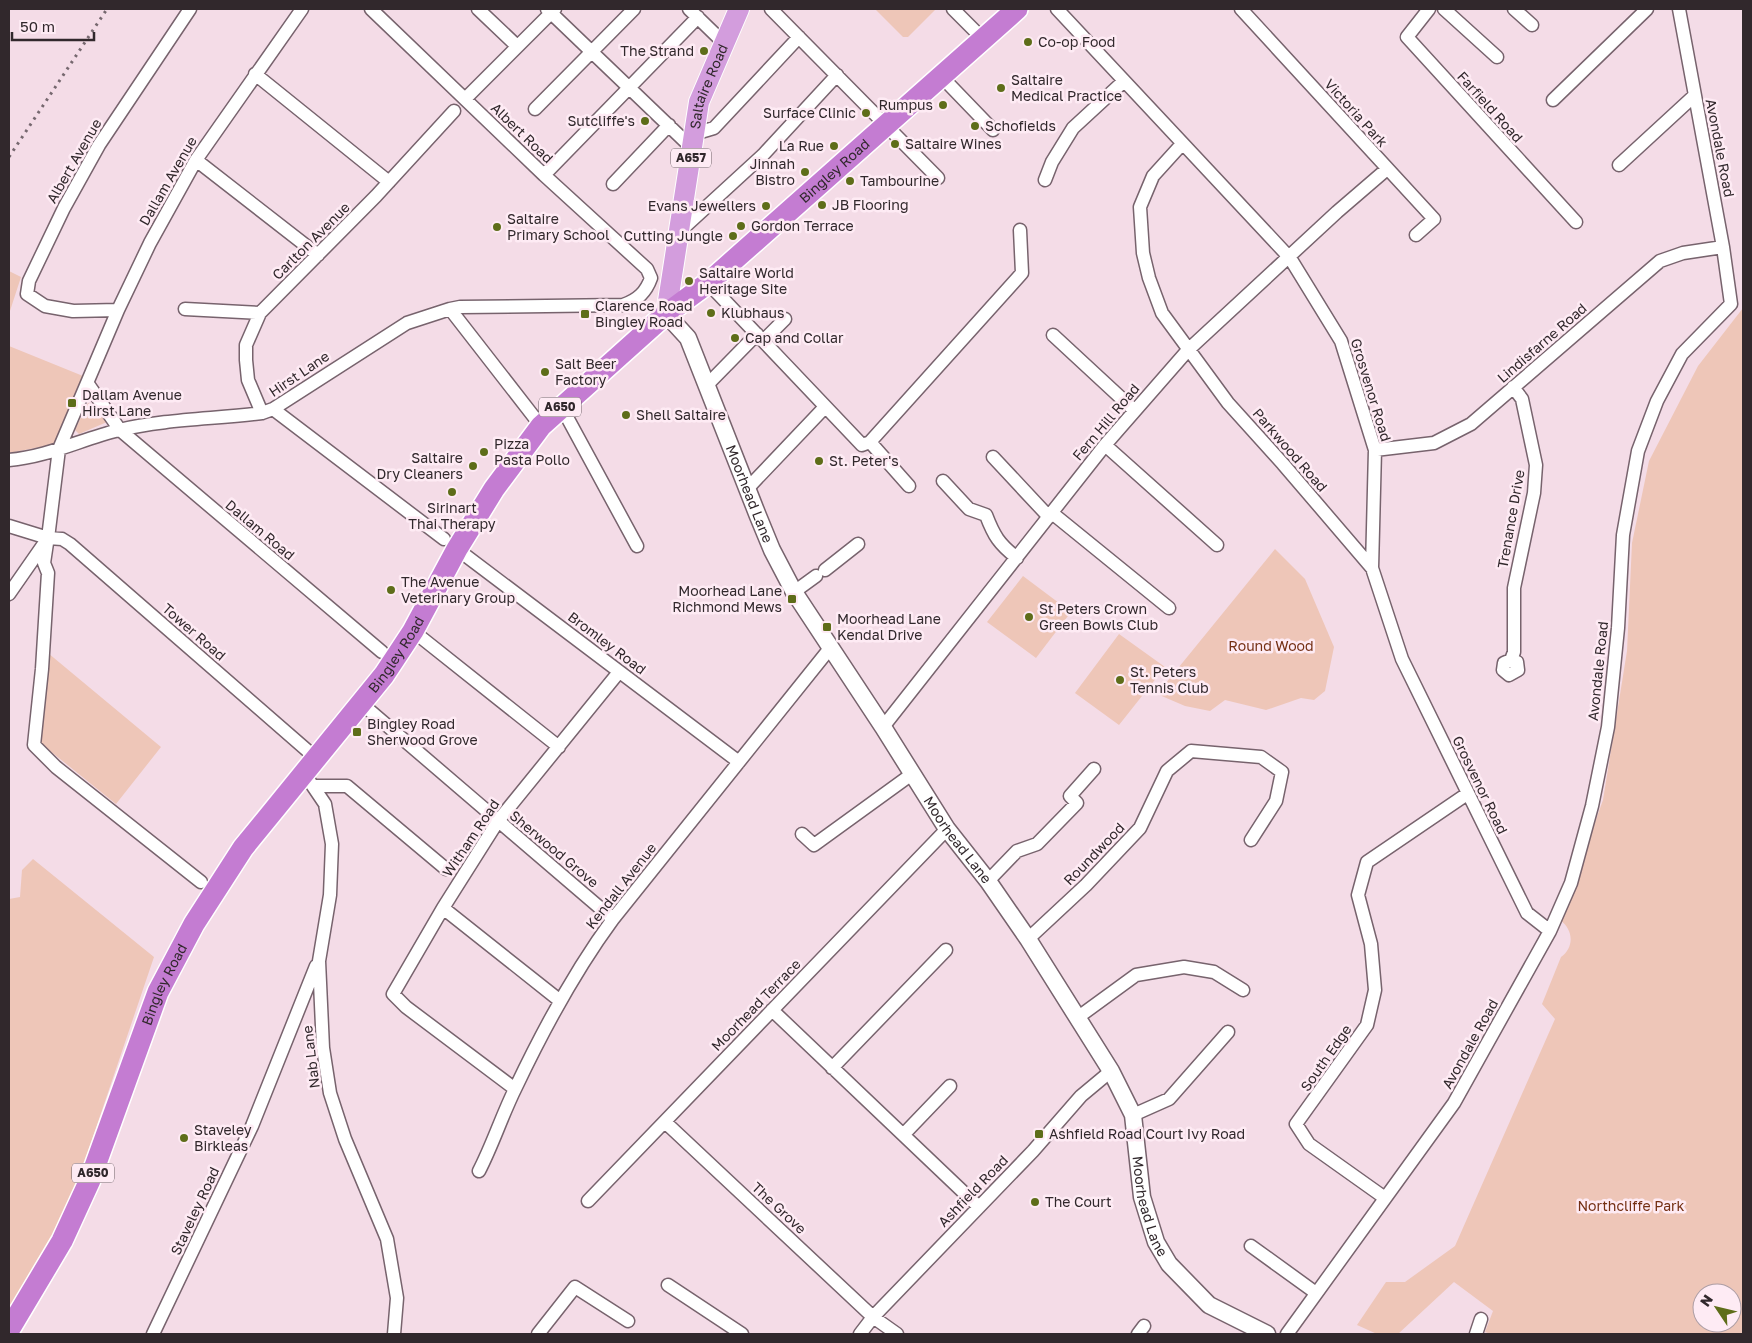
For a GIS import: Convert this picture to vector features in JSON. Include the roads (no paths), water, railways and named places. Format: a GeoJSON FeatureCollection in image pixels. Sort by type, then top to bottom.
{"type":"FeatureCollection","features":[{"type":"Feature","properties":{"kind":"highway","name":"Bingley Road"},"geometry":{"type":"LineString","coordinates":[[9,1330],[62,1241],[90,1180],[158,992],[194,924],[243,848],[312,773],[413,631],[450,544],[541,426],[561,406],[629,349],[666,314],[708,283],[940,75],[1017,9]]}},
{"type":"Feature","properties":{"kind":"main road","name":"Saltaire Road"},"geometry":{"type":"LineString","coordinates":[[666,314],[700,102],[740,9]]}},
{"type":"Feature","properties":{"kind":"street","name":"Albert Avenue"},"geometry":{"type":"LineString","coordinates":[[118,310],[72,311],[45,306],[27,294],[29,281],[64,208],[99,145],[190,9]]}},
{"type":"Feature","properties":{"kind":"street","name":"Dallam Avenue"},"geometry":{"type":"LineString","coordinates":[[201,882],[56,767],[34,745],[42,669],[48,573],[44,562],[59,449],[118,310],[150,243],[196,160],[302,9]]}},
{"type":"Feature","properties":{"kind":"street","name":"Albert Road"},"geometry":{"type":"LineString","coordinates":[[371,9],[544,175],[647,269],[651,278]]}},
{"type":"Feature","properties":{"kind":"street"},"geometry":{"type":"LineString","coordinates":[[478,9],[517,46]]}},
{"type":"Feature","properties":{"kind":"street"},"geometry":{"type":"LineString","coordinates":[[535,109],[634,9]]}},
{"type":"Feature","properties":{"kind":"street"},"geometry":{"type":"LineString","coordinates":[[771,9],[938,178]]}},
{"type":"Feature","properties":{"kind":"street"},"geometry":{"type":"LineString","coordinates":[[953,9],[982,38]]}},
{"type":"Feature","properties":{"kind":"street","name":"Grosvenor Road"},"geometry":{"type":"LineString","coordinates":[[1057,9],[1290,258],[1342,341],[1375,450],[1372,568],[1402,659],[1527,913],[1550,931]]}},
{"type":"Feature","properties":{"kind":"street","name":"Victoria Park"},"geometry":{"type":"LineString","coordinates":[[1241,9],[1434,219],[1416,236]]}},
{"type":"Feature","properties":{"kind":"street","name":"Farfield Road"},"geometry":{"type":"LineString","coordinates":[[1429,9],[1407,37],[1576,222]]}},
{"type":"Feature","properties":{"kind":"street"},"geometry":{"type":"LineString","coordinates":[[1444,9],[1497,57]]}},
{"type":"Feature","properties":{"kind":"street"},"geometry":{"type":"LineString","coordinates":[[1514,9],[1532,24]]}},
{"type":"Feature","properties":{"kind":"street"},"geometry":{"type":"LineString","coordinates":[[1553,100],[1647,9]]}},
{"type":"Feature","properties":{"kind":"street","name":"Avondale Road"},"geometry":{"type":"LineString","coordinates":[[1287,1334],[1454,1103],[1550,931],[1576,864],[1592,806],[1606,736],[1618,628],[1623,536],[1638,451],[1656,401],[1682,354],[1731,304],[1723,247],[1679,9]]}},
{"type":"Feature","properties":{"kind":"street"},"geometry":{"type":"LineString","coordinates":[[465,99],[551,10],[669,125],[693,141],[714,128],[799,37]]}},
{"type":"Feature","properties":{"kind":"street"},"geometry":{"type":"LineString","coordinates":[[544,175],[630,88],[694,13],[724,43]]}},
{"type":"Feature","properties":{"kind":"street"},"geometry":{"type":"LineString","coordinates":[[255,74],[389,182]]}},
{"type":"Feature","properties":{"kind":"street"},"geometry":{"type":"LineString","coordinates":[[679,232],[763,155],[838,75]]}},
{"type":"Feature","properties":{"kind":"street"},"geometry":{"type":"LineString","coordinates":[[940,75],[994,130]]}},
{"type":"Feature","properties":{"kind":"street"},"geometry":{"type":"LineString","coordinates":[[1045,180],[1052,162],[1073,128],[1124,81]]}},
{"type":"Feature","properties":{"kind":"street"},"geometry":{"type":"LineString","coordinates":[[1619,165],[1694,96]]}},
{"type":"Feature","properties":{"kind":"street","name":"Carlton Avenue"},"geometry":{"type":"LineString","coordinates":[[268,411],[248,380],[246,360],[246,345],[260,313],[389,182],[454,110]]}},
{"type":"Feature","properties":{"kind":"street"},"geometry":{"type":"LineString","coordinates":[[613,184],[669,125]]}},
{"type":"Feature","properties":{"kind":"street","name":"Parkwood Road"},"geometry":{"type":"LineString","coordinates":[[1182,144],[1153,176],[1145,191],[1140,207],[1140,226],[1149,278],[1162,313],[1228,403],[1372,568]]}},
{"type":"Feature","properties":{"kind":"street"},"geometry":{"type":"LineString","coordinates":[[196,160],[318,254]]}},
{"type":"Feature","properties":{"kind":"street","name":"Fern Hill Road"},"geometry":{"type":"LineString","coordinates":[[883,727],[1105,445],[1188,350],[1290,258],[1337,212],[1387,169]]}},
{"type":"Feature","properties":{"kind":"street"},"geometry":{"type":"LineString","coordinates":[[866,443],[902,408],[1022,273],[1020,230]]}},
{"type":"Feature","properties":{"kind":"street","name":"Lindisfarne Road"},"geometry":{"type":"LineString","coordinates":[[1375,450],[1434,442],[1471,424],[1660,261],[1683,253],[1723,247]]}},
{"type":"Feature","properties":{"kind":"street","name":"Hirst Lane"},"geometry":{"type":"LineString","coordinates":[[9,460],[59,449],[120,430],[268,411],[407,323],[450,309],[460,307],[623,305],[634,301],[647,289],[651,278]]}},
{"type":"Feature","properties":{"kind":"street"},"geometry":{"type":"LineString","coordinates":[[708,283],[825,407],[866,443],[909,486]]}},
{"type":"Feature","properties":{"kind":"street"},"geometry":{"type":"LineString","coordinates":[[185,309],[260,313]]}},
{"type":"Feature","properties":{"kind":"street"},"geometry":{"type":"LineString","coordinates":[[450,309],[541,426]]}},
{"type":"Feature","properties":{"kind":"street","name":"Moorhead Lane"},"geometry":{"type":"LineString","coordinates":[[666,314],[688,338],[772,550],[794,592],[883,727],[947,830],[988,881],[1028,939],[1110,1070],[1133,1115],[1142,1197],[1156,1242],[1166,1259],[1209,1305],[1267,1334]]}},
{"type":"Feature","properties":{"kind":"street"},"geometry":{"type":"LineString","coordinates":[[707,385],[760,337],[785,320]]}},
{"type":"Feature","properties":{"kind":"street"},"geometry":{"type":"LineString","coordinates":[[1053,335],[1134,410]]}},
{"type":"Feature","properties":{"kind":"street"},"geometry":{"type":"LineString","coordinates":[[88,384],[120,430]]}},
{"type":"Feature","properties":{"kind":"street","name":"Trenance Drive"},"geometry":{"type":"LineString","coordinates":[[1511,660],[1514,652],[1514,588],[1534,493],[1536,466],[1522,399],[1513,387]]}},
{"type":"Feature","properties":{"kind":"street"},"geometry":{"type":"LineString","coordinates":[[561,406],[637,546]]}},
{"type":"Feature","properties":{"kind":"street"},"geometry":{"type":"LineString","coordinates":[[747,489],[825,407]]}},
{"type":"Feature","properties":{"kind":"street","name":"Bromley Road"},"geometry":{"type":"LineString","coordinates":[[268,411],[450,544],[739,762]]}},
{"type":"Feature","properties":{"kind":"street","name":"Dallam Road"},"geometry":{"type":"LineString","coordinates":[[120,430],[382,652]]}},
{"type":"Feature","properties":{"kind":"street"},"geometry":{"type":"LineString","coordinates":[[1105,445],[1217,545]]}},
{"type":"Feature","properties":{"kind":"street"},"geometry":{"type":"LineString","coordinates":[[993,456],[1051,515],[1169,608]]}},
{"type":"Feature","properties":{"kind":"street"},"geometry":{"type":"LineString","coordinates":[[943,482],[969,509],[986,515],[993,534],[1001,545],[1017,558]]}},
{"type":"Feature","properties":{"kind":"street","name":"Tower Road"},"geometry":{"type":"LineString","coordinates":[[9,526],[48,538],[62,539],[70,544],[312,773]]}},
{"type":"Feature","properties":{"kind":"street"},"geometry":{"type":"LineString","coordinates":[[9,594],[48,538]]}},
{"type":"Feature","properties":{"kind":"street"},"geometry":{"type":"LineString","coordinates":[[794,592],[858,544]]}},
{"type":"Feature","properties":{"kind":"street"},"geometry":{"type":"LineString","coordinates":[[413,631],[559,746]]}},
{"type":"Feature","properties":{"kind":"street","name":"Kendall Avenue"},"geometry":{"type":"LineString","coordinates":[[479,1171],[515,1089],[559,1000],[581,963],[613,919],[831,647]]}},
{"type":"Feature","properties":{"kind":"street","name":"Witham Road"},"geometry":{"type":"LineString","coordinates":[[515,1089],[406,1008],[393,994],[443,908],[498,821],[619,672]]}},
{"type":"Feature","properties":{"kind":"street","name":"Sherwood Grove"},"geometry":{"type":"LineString","coordinates":[[362,704],[613,919]]}},
{"type":"Feature","properties":{"kind":"street","name":"Roundwood"},"geometry":{"type":"LineString","coordinates":[[1028,939],[1086,885],[1140,828],[1167,771],[1190,751],[1261,757],[1282,772],[1276,801],[1251,840]]}},
{"type":"Feature","properties":{"kind":"street"},"geometry":{"type":"LineString","coordinates":[[988,881],[1017,851],[1036,844],[1077,803],[1070,796],[1094,769]]}},
{"type":"Feature","properties":{"kind":"street"},"geometry":{"type":"LineString","coordinates":[[312,773],[347,786],[446,869]]}},
{"type":"Feature","properties":{"kind":"street","name":"Nab Lane"},"geometry":{"type":"LineString","coordinates":[[312,773],[325,804],[332,844],[330,895],[318,961],[323,1048],[330,1093],[345,1139],[388,1239],[397,1298],[394,1334]]}},
{"type":"Feature","properties":{"kind":"street"},"geometry":{"type":"LineString","coordinates":[[802,834],[814,845],[912,774]]}},
{"type":"Feature","properties":{"kind":"street","name":"South Edge"},"geometry":{"type":"LineString","coordinates":[[1386,1198],[1309,1144],[1296,1124],[1367,1025],[1375,990],[1371,944],[1358,895],[1367,862],[1467,794]]}},
{"type":"Feature","properties":{"kind":"street","name":"Moorhead Terrace"},"geometry":{"type":"LineString","coordinates":[[588,1201],[947,830]]}},
{"type":"Feature","properties":{"kind":"street"},"geometry":{"type":"LineString","coordinates":[[443,908],[559,1000]]}},
{"type":"Feature","properties":{"kind":"street"},"geometry":{"type":"LineString","coordinates":[[832,1068],[946,950]]}},
{"type":"Feature","properties":{"kind":"street","name":"Staveley Road"},"geometry":{"type":"LineString","coordinates":[[153,1334],[252,1126],[318,961]]}},
{"type":"Feature","properties":{"kind":"street"},"geometry":{"type":"LineString","coordinates":[[1077,1018],[1136,975],[1184,967],[1214,972],[1243,990]]}},
{"type":"Feature","properties":{"kind":"street"},"geometry":{"type":"LineString","coordinates":[[772,1010],[979,1207]]}},
{"type":"Feature","properties":{"kind":"street"},"geometry":{"type":"LineString","coordinates":[[1133,1115],[1169,1099],[1228,1032]]}},
{"type":"Feature","properties":{"kind":"street","name":"Ashfield Road"},"geometry":{"type":"LineString","coordinates":[[860,1334],[873,1317],[979,1207],[1081,1096],[1110,1070]]}},
{"type":"Feature","properties":{"kind":"street"},"geometry":{"type":"LineString","coordinates":[[904,1134],[950,1086]]}},
{"type":"Feature","properties":{"kind":"street","name":"The Grove"},"geometry":{"type":"LineString","coordinates":[[665,1122],[873,1317],[897,1334]]}},
{"type":"Feature","properties":{"kind":"street"},"geometry":{"type":"LineString","coordinates":[[1251,1246],[1316,1294]]}},
{"type":"Feature","properties":{"kind":"street"},"geometry":{"type":"LineString","coordinates":[[668,1285],[742,1334]]}},
{"type":"Feature","properties":{"kind":"street"},"geometry":{"type":"LineString","coordinates":[[538,1334],[575,1287],[628,1321]]}},
{"type":"Feature","properties":{"kind":"street"},"geometry":{"type":"LineString","coordinates":[[1476,1334],[1481,1319]]}},
{"type":"Feature","properties":{"kind":"railway"},"geometry":{"type":"LineString","coordinates":[[9,157],[107,9]]}},
{"type":"Feature","properties":{"kind":"place","name":"Co-op Food"},"geometry":{"type":"Point","coordinates":[1028,42]}},
{"type":"Feature","properties":{"kind":"place","name":"The Strand"},"geometry":{"type":"Point","coordinates":[704,51]}},
{"type":"Feature","properties":{"kind":"place","name":"Saltaire Medical Practice"},"geometry":{"type":"Point","coordinates":[1001,88]}},
{"type":"Feature","properties":{"kind":"place","name":"Rumpus"},"geometry":{"type":"Point","coordinates":[943,105]}},
{"type":"Feature","properties":{"kind":"place","name":"Surface Clinic"},"geometry":{"type":"Point","coordinates":[866,113]}},
{"type":"Feature","properties":{"kind":"place","name":"Sutcliffe's"},"geometry":{"type":"Point","coordinates":[645,121]}},
{"type":"Feature","properties":{"kind":"place","name":"Schofields"},"geometry":{"type":"Point","coordinates":[975,126]}},
{"type":"Feature","properties":{"kind":"place","name":"Saltaire Wines"},"geometry":{"type":"Point","coordinates":[895,144]}},
{"type":"Feature","properties":{"kind":"place","name":"La Rue"},"geometry":{"type":"Point","coordinates":[834,146]}},
{"type":"Feature","properties":{"kind":"place","name":"Jinnah Bistro"},"geometry":{"type":"Point","coordinates":[805,172]}},
{"type":"Feature","properties":{"kind":"place","name":"Tambourine"},"geometry":{"type":"Point","coordinates":[850,181]}},
{"type":"Feature","properties":{"kind":"place","name":"JB Flooring"},"geometry":{"type":"Point","coordinates":[822,205]}},
{"type":"Feature","properties":{"kind":"place","name":"Evans Jewellers"},"geometry":{"type":"Point","coordinates":[766,206]}},
{"type":"Feature","properties":{"kind":"place","name":"Gordon Terrace"},"geometry":{"type":"Point","coordinates":[741,226]}},
{"type":"Feature","properties":{"kind":"place","name":"Saltaire Primary School"},"geometry":{"type":"Point","coordinates":[497,227]}},
{"type":"Feature","properties":{"kind":"place","name":"Cutting Jungle"},"geometry":{"type":"Point","coordinates":[733,236]}},
{"type":"Feature","properties":{"kind":"place","name":"Saltaire World Heritage Site"},"geometry":{"type":"Point","coordinates":[689,281]}},
{"type":"Feature","properties":{"kind":"place","name":"Klubhaus"},"geometry":{"type":"Point","coordinates":[711,313]}},
{"type":"Feature","properties":{"kind":"place","name":"Clarence Road Bingley Road"},"geometry":{"type":"Point","coordinates":[585,314]}},
{"type":"Feature","properties":{"kind":"place","name":"Cap and Collar"},"geometry":{"type":"Point","coordinates":[735,338]}},
{"type":"Feature","properties":{"kind":"place","name":"Salt Beer Factory"},"geometry":{"type":"Point","coordinates":[545,372]}},
{"type":"Feature","properties":{"kind":"place","name":"Dallam Avenue Hirst Lane"},"geometry":{"type":"Point","coordinates":[72,403]}},
{"type":"Feature","properties":{"kind":"place","name":"Shell Saltaire"},"geometry":{"type":"Point","coordinates":[626,415]}},
{"type":"Feature","properties":{"kind":"place","name":"Pizza Pasta Pollo"},"geometry":{"type":"Point","coordinates":[484,452]}},
{"type":"Feature","properties":{"kind":"place","name":"St. Peter's"},"geometry":{"type":"Point","coordinates":[819,461]}},
{"type":"Feature","properties":{"kind":"place","name":"Saltaire Dry Cleaners"},"geometry":{"type":"Point","coordinates":[473,466]}},
{"type":"Feature","properties":{"kind":"place","name":"Sirinart Thai Therapy"},"geometry":{"type":"Point","coordinates":[452,492]}},
{"type":"Feature","properties":{"kind":"place","name":"The Avenue Veterinary Group"},"geometry":{"type":"Point","coordinates":[391,590]}},
{"type":"Feature","properties":{"kind":"place","name":"Moorhead Lane Richmond Mews"},"geometry":{"type":"Point","coordinates":[792,599]}},
{"type":"Feature","properties":{"kind":"place","name":"St Peters Crown Green Bowls Club"},"geometry":{"type":"Point","coordinates":[1029,617]}},
{"type":"Feature","properties":{"kind":"place","name":"Moorhead Lane Kendal Drive"},"geometry":{"type":"Point","coordinates":[827,627]}},
{"type":"Feature","properties":{"kind":"place","name":"St. Peters Tennis Club"},"geometry":{"type":"Point","coordinates":[1120,680]}},
{"type":"Feature","properties":{"kind":"place","name":"Bingley Road Sherwood Grove"},"geometry":{"type":"Point","coordinates":[357,732]}},
{"type":"Feature","properties":{"kind":"place","name":"Ashfield Road Court Ivy Road"},"geometry":{"type":"Point","coordinates":[1039,1134]}},
{"type":"Feature","properties":{"kind":"place","name":"Staveley Birkleas"},"geometry":{"type":"Point","coordinates":[184,1138]}},
{"type":"Feature","properties":{"kind":"place","name":"The Court"},"geometry":{"type":"Point","coordinates":[1035,1202]}},
{"type":"Feature","properties":{"kind":"park label","name":"Round Wood"},"geometry":{"type":"Point","coordinates":[1271,646]}},
{"type":"Feature","properties":{"kind":"park label","name":"Northcliffe Park"},"geometry":{"type":"Point","coordinates":[1631,1206]}}]}
